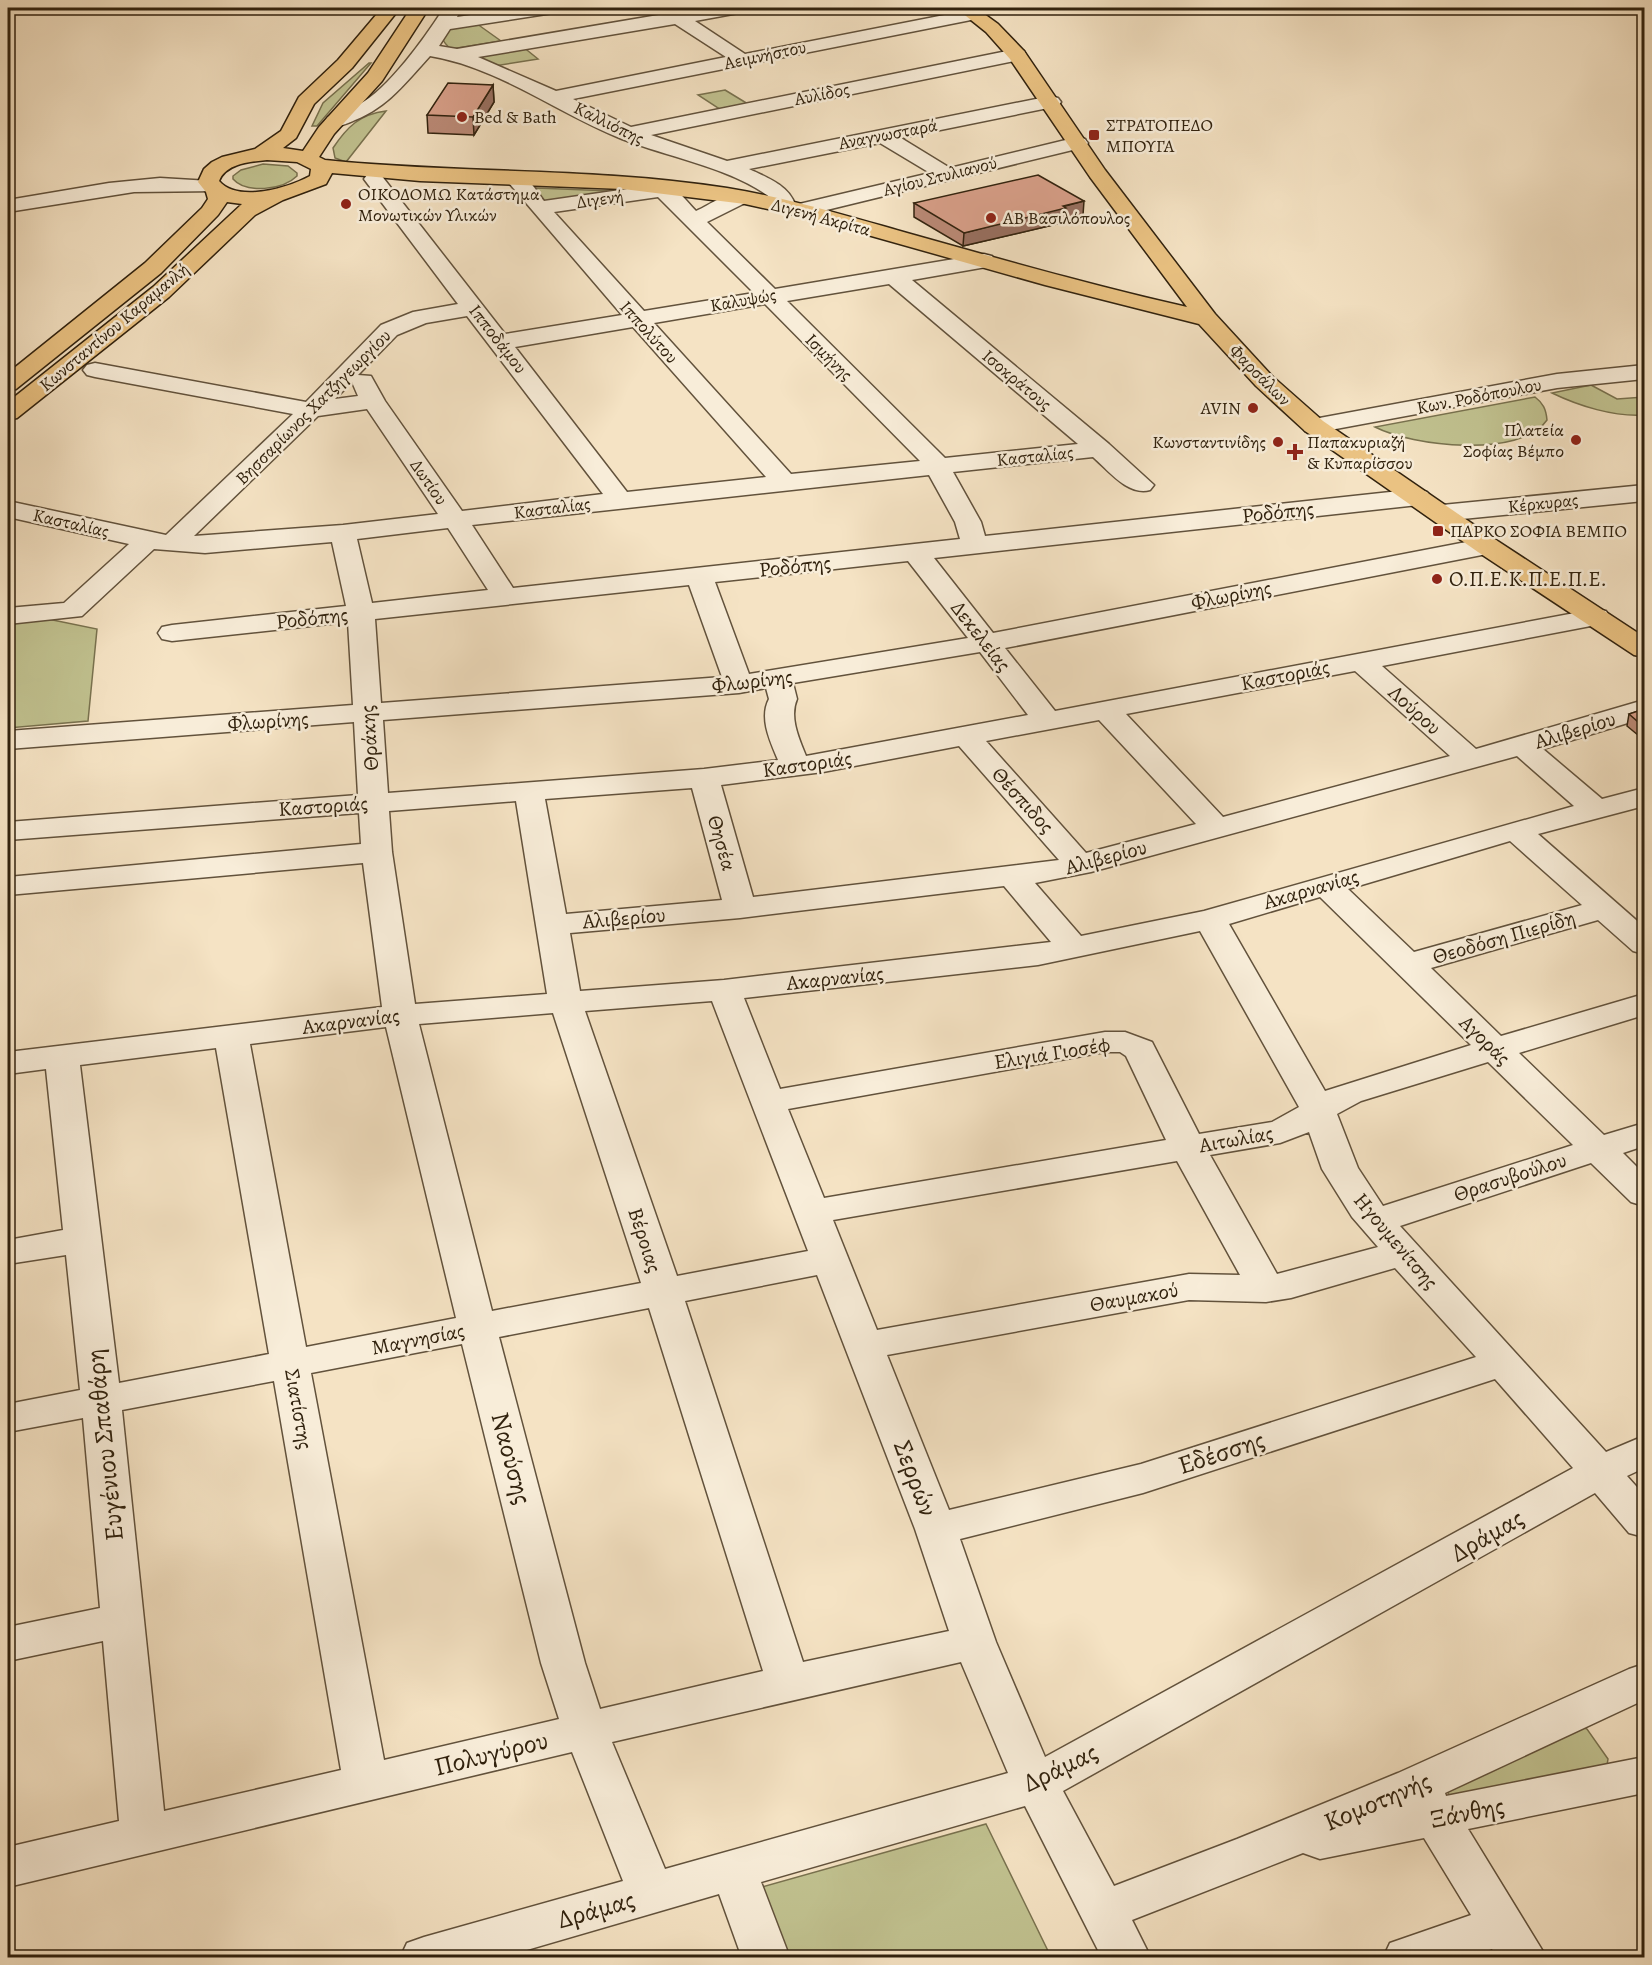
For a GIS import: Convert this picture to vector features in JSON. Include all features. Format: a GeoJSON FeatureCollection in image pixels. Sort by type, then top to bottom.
{"type":"FeatureCollection","features":[{"type":"Feature","properties":{"kind":"main road"},"geometry":{"type":"LineString","coordinates":[[275,196],[235,197],[213,183],[231,161],[260,155],[289,134],[306,101],[345,64],[391,8]]}},
{"type":"Feature","properties":{"kind":"main road"},"geometry":{"type":"LineString","coordinates":[[309,186],[321,177],[314,163],[335,121],[375,77],[420,8]]}},
{"type":"Feature","properties":{"kind":"main road","name":"Φαρσάλων"},"geometry":{"type":"LineString","coordinates":[[970,11],[992,28],[1017,55],[1097,173],[1207,319],[1264,381],[1314,426],[1487,546],[1644,649]]}},
{"type":"Feature","properties":{"kind":"main road","name":"Διγενή Ακρίτα"},"geometry":{"type":"LineString","coordinates":[[260,155],[287,154],[314,163],[425,175],[660,187],[733,196],[793,208],[1098,292],[1207,319]]}},
{"type":"Feature","properties":{"kind":"main road","name":"Διγενή Ακρίτα"},"geometry":{"type":"LineString","coordinates":[[275,196],[309,186],[425,175]]}},
{"type":"Feature","properties":{"kind":"main road","name":"Κωνσταντίνου Καραμανλή"},"geometry":{"type":"LineString","coordinates":[[8,384],[153,268],[211,211],[218,199],[213,183]]}},
{"type":"Feature","properties":{"kind":"main road","name":"Κωνσταντίνου Καραμανλή"},"geometry":{"type":"LineString","coordinates":[[8,413],[71,366],[163,290],[185,271],[239,214],[253,204],[275,196]]}},
{"type":"Feature","properties":{"kind":"main road"},"geometry":{"type":"LineString","coordinates":[[1098,292],[1133,294],[1152,290],[1166,278],[1170,268]]}},
{"type":"Feature","properties":{"kind":"street"},"geometry":{"type":"LineString","coordinates":[[335,121],[373,105],[426,50],[448,16],[553,8]]}},
{"type":"Feature","properties":{"kind":"street"},"geometry":{"type":"LineString","coordinates":[[452,53],[640,16],[671,18],[738,8]]}},
{"type":"Feature","properties":{"kind":"street","name":"Αειμνήστου"},"geometry":{"type":"LineString","coordinates":[[554,97],[738,66],[970,11]]}},
{"type":"Feature","properties":{"kind":"street"},"geometry":{"type":"LineString","coordinates":[[671,18],[716,41],[738,66]]}},
{"type":"Feature","properties":{"kind":"street","name":"Καλλιόπης"},"geometry":{"type":"LineString","coordinates":[[426,50],[452,53],[554,97],[628,134],[734,171],[775,190],[793,208]]}},
{"type":"Feature","properties":{"kind":"street","name":"Αυλίδος"},"geometry":{"type":"LineString","coordinates":[[628,134],[1017,55]]}},
{"type":"Feature","properties":{"kind":"street"},"geometry":{"type":"LineString","coordinates":[[763,89],[781,102]]}},
{"type":"Feature","properties":{"kind":"street","name":"Αναγνωσταρά"},"geometry":{"type":"LineString","coordinates":[[734,171],[881,135],[1051,102]]}},
{"type":"Feature","properties":{"kind":"street"},"geometry":{"type":"LineString","coordinates":[[881,135],[946,174]]}},
{"type":"Feature","properties":{"kind":"street","name":"Αγίου Στυλιανού"},"geometry":{"type":"LineString","coordinates":[[793,208],[1078,143]]}},
{"type":"Feature","properties":{"kind":"street"},"geometry":{"type":"LineString","coordinates":[[692,221],[733,196],[734,171]]}},
{"type":"Feature","properties":{"kind":"street","name":"Ιπποδάμου"},"geometry":{"type":"LineString","coordinates":[[374,179],[620,500]]}},
{"type":"Feature","properties":{"kind":"street","name":"Ιππολύτου"},"geometry":{"type":"LineString","coordinates":[[516,179],[539,208],[784,483]]}},
{"type":"Feature","properties":{"kind":"street"},"geometry":{"type":"LineString","coordinates":[[8,206],[129,187],[213,183]]}},
{"type":"Feature","properties":{"kind":"street","name":"Διγενή"},"geometry":{"type":"LineString","coordinates":[[539,208],[660,187]]}},
{"type":"Feature","properties":{"kind":"street","name":"Ισμήνης"},"geometry":{"type":"LineString","coordinates":[[660,187],[939,467],[968,522],[975,546]]}},
{"type":"Feature","properties":{"kind":"street","name":"Καλυψώς"},"geometry":{"type":"LineString","coordinates":[[501,342],[984,261]]}},
{"type":"Feature","properties":{"kind":"street","name":"Ισοκράτους"},"geometry":{"type":"LineString","coordinates":[[894,276],[1141,484]]}},
{"type":"Feature","properties":{"kind":"street","name":"Βησσαρίωνος Χατζηγεωργίου"},"geometry":{"type":"LineString","coordinates":[[8,616],[72,610],[159,542],[311,410],[389,330],[421,316],[474,308]]}},
{"type":"Feature","properties":{"kind":"street","name":"Δωτίου"},"geometry":{"type":"LineString","coordinates":[[356,365],[373,401],[482,558],[505,596]]}},
{"type":"Feature","properties":{"kind":"street"},"geometry":{"type":"LineString","coordinates":[[95,370],[311,410],[373,401]]}},
{"type":"Feature","properties":{"kind":"street","name":"Κων. Ροδόπουλου"},"geometry":{"type":"LineString","coordinates":[[1314,426],[1557,381],[1644,372]]}},
{"type":"Feature","properties":{"kind":"street","name":"Κασταλίας"},"geometry":{"type":"LineString","coordinates":[[8,509],[159,542],[205,545],[343,533],[620,500],[1100,449]]}},
{"type":"Feature","properties":{"kind":"street","name":"Κέρκυρας"},"geometry":{"type":"LineString","coordinates":[[1442,513],[1644,493]]}},
{"type":"Feature","properties":{"kind":"street","name":"Ροδόπης"},"geometry":{"type":"LineString","coordinates":[[172,633],[1418,497]]}},
{"type":"Feature","properties":{"kind":"street","name":"Θράκης"},"geometry":{"type":"LineString","coordinates":[[343,533],[361,613],[377,852],[400,1015]]}},
{"type":"Feature","properties":{"kind":"street","name":"Φλωρίνης"},"geometry":{"type":"LineString","coordinates":[[8,740],[739,684],[986,643],[1487,546]]}},
{"type":"Feature","properties":{"kind":"street","name":"Δεκελείας"},"geometry":{"type":"LineString","coordinates":[[916,553],[1047,720]]}},
{"type":"Feature","properties":{"kind":"street"},"geometry":{"type":"LineString","coordinates":[[700,577],[739,684]]}},
{"type":"Feature","properties":{"kind":"street","name":"Καστοριάς"},"geometry":{"type":"LineString","coordinates":[[8,831],[704,778],[796,767],[1596,617]]}},
{"type":"Feature","properties":{"kind":"street","name":"Λούρου"},"geometry":{"type":"LineString","coordinates":[[1359,660],[1470,759]]}},
{"type":"Feature","properties":{"kind":"street"},"geometry":{"type":"LineString","coordinates":[[778,678],[783,699],[778,709],[783,739],[796,767]]}},
{"type":"Feature","properties":{"kind":"street"},"geometry":{"type":"LineString","coordinates":[[1105,709],[1216,827]]}},
{"type":"Feature","properties":{"kind":"street","name":"Αλιβερίου"},"geometry":{"type":"LineString","coordinates":[[552,925],[740,908],[1013,877],[1080,865],[1522,746],[1644,709]]}},
{"type":"Feature","properties":{"kind":"street","name":"Θέσπιδος"},"geometry":{"type":"LineString","coordinates":[[965,735],[1080,865]]}},
{"type":"Feature","properties":{"kind":"street"},"geometry":{"type":"LineString","coordinates":[[1522,746],[1597,810]]}},
{"type":"Feature","properties":{"kind":"street","name":"Θησέα"},"geometry":{"type":"LineString","coordinates":[[704,778],[740,908]]}},
{"type":"Feature","properties":{"kind":"street","name":"Βέροιας"},"geometry":{"type":"LineString","coordinates":[[529,791],[565,1000],[663,1292],[788,1683]]}},
{"type":"Feature","properties":{"kind":"street","name":"Ακαρνανίας"},"geometry":{"type":"LineString","coordinates":[[8,1064],[400,1015],[565,1000],[724,990],[993,961],[1074,949],[1210,919],[1516,830],[1644,797]]}},
{"type":"Feature","properties":{"kind":"street"},"geometry":{"type":"LineString","coordinates":[[1516,830],[1644,944]]}},
{"type":"Feature","properties":{"kind":"street"},"geometry":{"type":"LineString","coordinates":[[8,886],[377,852]]}},
{"type":"Feature","properties":{"kind":"street"},"geometry":{"type":"LineString","coordinates":[[1013,877],[1074,949]]}},
{"type":"Feature","properties":{"kind":"street","name":"Αγοράς"},"geometry":{"type":"LineString","coordinates":[[1326,885],[1644,1194]]}},
{"type":"Feature","properties":{"kind":"street","name":"Θεοδόση Πιερίδη"},"geometry":{"type":"LineString","coordinates":[[1406,965],[1603,909]]}},
{"type":"Feature","properties":{"kind":"street","name":"Ηγουμενίτσης"},"geometry":{"type":"LineString","coordinates":[[1210,919],[1318,1109],[1340,1169],[1375,1221],[1644,1522]]}},
{"type":"Feature","properties":{"kind":"street","name":"Σερρών"},"geometry":{"type":"LineString","coordinates":[[724,990],[936,1529],[974,1642],[1036,1784],[1104,1910],[1127,1958]]}},
{"type":"Feature","properties":{"kind":"street","name":"Αιτωλίας"},"geometry":{"type":"LineString","coordinates":[[810,1212],[1280,1132],[1292,1128],[1318,1109],[1349,1093],[1496,1051],[1644,1004]]}},
{"type":"Feature","properties":{"kind":"street","name":"Ναούσης"},"geometry":{"type":"LineString","coordinates":[[400,1015],[563,1663],[585,1730],[651,1893]]}},
{"type":"Feature","properties":{"kind":"street","name":"Σιατίστης"},"geometry":{"type":"LineString","coordinates":[[231,1035],[366,1784]]}},
{"type":"Feature","properties":{"kind":"street","name":"Ελιγιά Γιοσέφ"},"geometry":{"type":"LineString","coordinates":[[767,1102],[1105,1042],[1125,1042],[1140,1049],[1188,1148],[1266,1289]]}},
{"type":"Feature","properties":{"kind":"street","name":"Ευγένιου Σπαθάρη"},"geometry":{"type":"LineString","coordinates":[[62,1056],[81,1240],[101,1400],[143,1835]]}},
{"type":"Feature","properties":{"kind":"street","name":"Θρασυβούλου"},"geometry":{"type":"LineString","coordinates":[[1375,1221],[1644,1134]]}},
{"type":"Feature","properties":{"kind":"street"},"geometry":{"type":"LineString","coordinates":[[8,1252],[81,1240]]}},
{"type":"Feature","properties":{"kind":"street","name":"Θαυμακού"},"geometry":{"type":"LineString","coordinates":[[864,1346],[1189,1287],[1266,1289],[1292,1286],[1403,1253]]}},
{"type":"Feature","properties":{"kind":"street","name":"Μαγνησίας"},"geometry":{"type":"LineString","coordinates":[[8,1418],[829,1260]]}},
{"type":"Feature","properties":{"kind":"street","name":"Εδέσσης"},"geometry":{"type":"LineString","coordinates":[[936,1529],[1143,1478],[1503,1362]]}},
{"type":"Feature","properties":{"kind":"street","name":"Δράμας"},"geometry":{"type":"LineString","coordinates":[[424,1958],[1036,1784],[1600,1472],[1644,1451]]}},
{"type":"Feature","properties":{"kind":"street"},"geometry":{"type":"LineString","coordinates":[[8,1644],[122,1620]]}},
{"type":"Feature","properties":{"kind":"street","name":"Πολυγύρου"},"geometry":{"type":"LineString","coordinates":[[8,1867],[366,1784],[585,1730],[974,1642]]}},
{"type":"Feature","properties":{"kind":"street","name":"Κομοτηνής"},"geometry":{"type":"LineString","coordinates":[[1426,1802],[1644,1681]]}},
{"type":"Feature","properties":{"kind":"street","name":"Ξάνθης"},"geometry":{"type":"LineString","coordinates":[[1104,1910],[1253,1853],[1426,1802],[1644,1775]]}},
{"type":"Feature","properties":{"kind":"street"},"geometry":{"type":"LineString","coordinates":[[1407,1958],[1512,1941],[1426,1802]]}},
{"type":"Feature","properties":{"kind":"street"},"geometry":{"type":"LineString","coordinates":[[733,1869],[766,1958]]}},
{"type":"Feature","properties":{"kind":"green space"},"geometry":{"type":"Polygon","coordinates":[[[473,21],[501,41],[451,49],[445,43],[442,35],[444,25],[473,21]]]}},
{"type":"Feature","properties":{"kind":"green space"},"geometry":{"type":"Polygon","coordinates":[[[517,42],[538,59],[488,67],[454,52],[517,42]]]}},
{"type":"Feature","properties":{"kind":"green space"},"geometry":{"type":"Polygon","coordinates":[[[371,63],[317,126],[312,126],[323,103],[371,63]]]}},
{"type":"Feature","properties":{"kind":"green space"},"geometry":{"type":"Polygon","coordinates":[[[725,90],[748,104],[721,110],[698,95],[725,90]]]}},
{"type":"Feature","properties":{"kind":"green space"},"geometry":{"type":"Polygon","coordinates":[[[386,111],[346,162],[335,158],[333,148],[349,128],[361,118],[386,111]]]}},
{"type":"Feature","properties":{"kind":"green space"},"geometry":{"type":"Polygon","coordinates":[[[263,164],[288,166],[297,173],[297,176],[283,184],[265,188],[247,187],[233,179],[233,176],[241,170],[263,164]]]}},
{"type":"Feature","properties":{"kind":"green space"},"geometry":{"type":"Polygon","coordinates":[[[536,188],[612,191],[542,202],[534,192],[536,188]]]}},
{"type":"Feature","properties":{"kind":"green space"},"geometry":{"type":"Polygon","coordinates":[[[1591,385],[1617,399],[1644,397],[1644,415],[1597,410],[1552,393],[1591,385]]]}},
{"type":"Feature","properties":{"kind":"green space"},"geometry":{"type":"Polygon","coordinates":[[[1535,397],[1544,407],[1547,420],[1533,432],[1514,440],[1465,445],[1439,443],[1392,434],[1375,427],[1535,397]]]}},
{"type":"Feature","properties":{"kind":"green space"},"geometry":{"type":"Polygon","coordinates":[[[43,618],[97,629],[88,721],[8,728],[8,622],[43,618]]]}},
{"type":"Feature","properties":{"kind":"green space"},"geometry":{"type":"Polygon","coordinates":[[[1582,1727],[1587,1729],[1608,1759],[1607,1765],[1453,1798],[1449,1795],[1446,1787],[1582,1727]]]}},
{"type":"Feature","properties":{"kind":"green space"},"geometry":{"type":"Polygon","coordinates":[[[986,1824],[1051,1957],[776,1957],[751,1890],[986,1824]]]}},
{"type":"Feature","properties":{"kind":"building"},"geometry":{"type":"Polygon","coordinates":[[[448,83],[493,85],[473,117],[427,115],[448,83]]]}},
{"type":"Feature","properties":{"kind":"building"},"geometry":{"type":"Polygon","coordinates":[[[1038,175],[1084,201],[1063,206],[1066,208],[964,233],[914,203],[1038,175]]]}},
{"type":"Feature","properties":{"kind":"building"},"geometry":{"type":"Polygon","coordinates":[[[1644,709],[1644,727],[1629,714],[1644,709]]]}},
{"type":"Feature","properties":{"kind":"place","name":"Bed & Bath"},"geometry":{"type":"Point","coordinates":[462,117]}},
{"type":"Feature","properties":{"kind":"place","name":"ΣΤΡΑΤΟΠΕΔΟ ΜΠΟΥΓΑ"},"geometry":{"type":"Point","coordinates":[1094,135]}},
{"type":"Feature","properties":{"kind":"place","name":"ΟΙΚΟΔΟΜΩ Κατάστημα Μονωτικών Υλικών"},"geometry":{"type":"Point","coordinates":[346,204]}},
{"type":"Feature","properties":{"kind":"place","name":"ΑΒ Βασιλόπουλος"},"geometry":{"type":"Point","coordinates":[991,218]}},
{"type":"Feature","properties":{"kind":"place","name":"AVIN"},"geometry":{"type":"Point","coordinates":[1253,408]}},
{"type":"Feature","properties":{"kind":"place","name":"Πλατεία Σοφίας Βέμπο"},"geometry":{"type":"Point","coordinates":[1576,440]}},
{"type":"Feature","properties":{"kind":"place","name":"Κωνσταντινίδης"},"geometry":{"type":"Point","coordinates":[1278,442]}},
{"type":"Feature","properties":{"kind":"place","name":"Παπακυριαζή & Κυπαρίσσου"},"geometry":{"type":"Point","coordinates":[1295,452]}},
{"type":"Feature","properties":{"kind":"place","name":"ΠΑΡΚΟ ΣΟΦΙΑ ΒΕΜΠΟ"},"geometry":{"type":"Point","coordinates":[1438,531]}},
{"type":"Feature","properties":{"kind":"place","name":"Ο.Π.Ε.Κ.Π.Ε.Π.Ε."},"geometry":{"type":"Point","coordinates":[1437,579]}}]}
